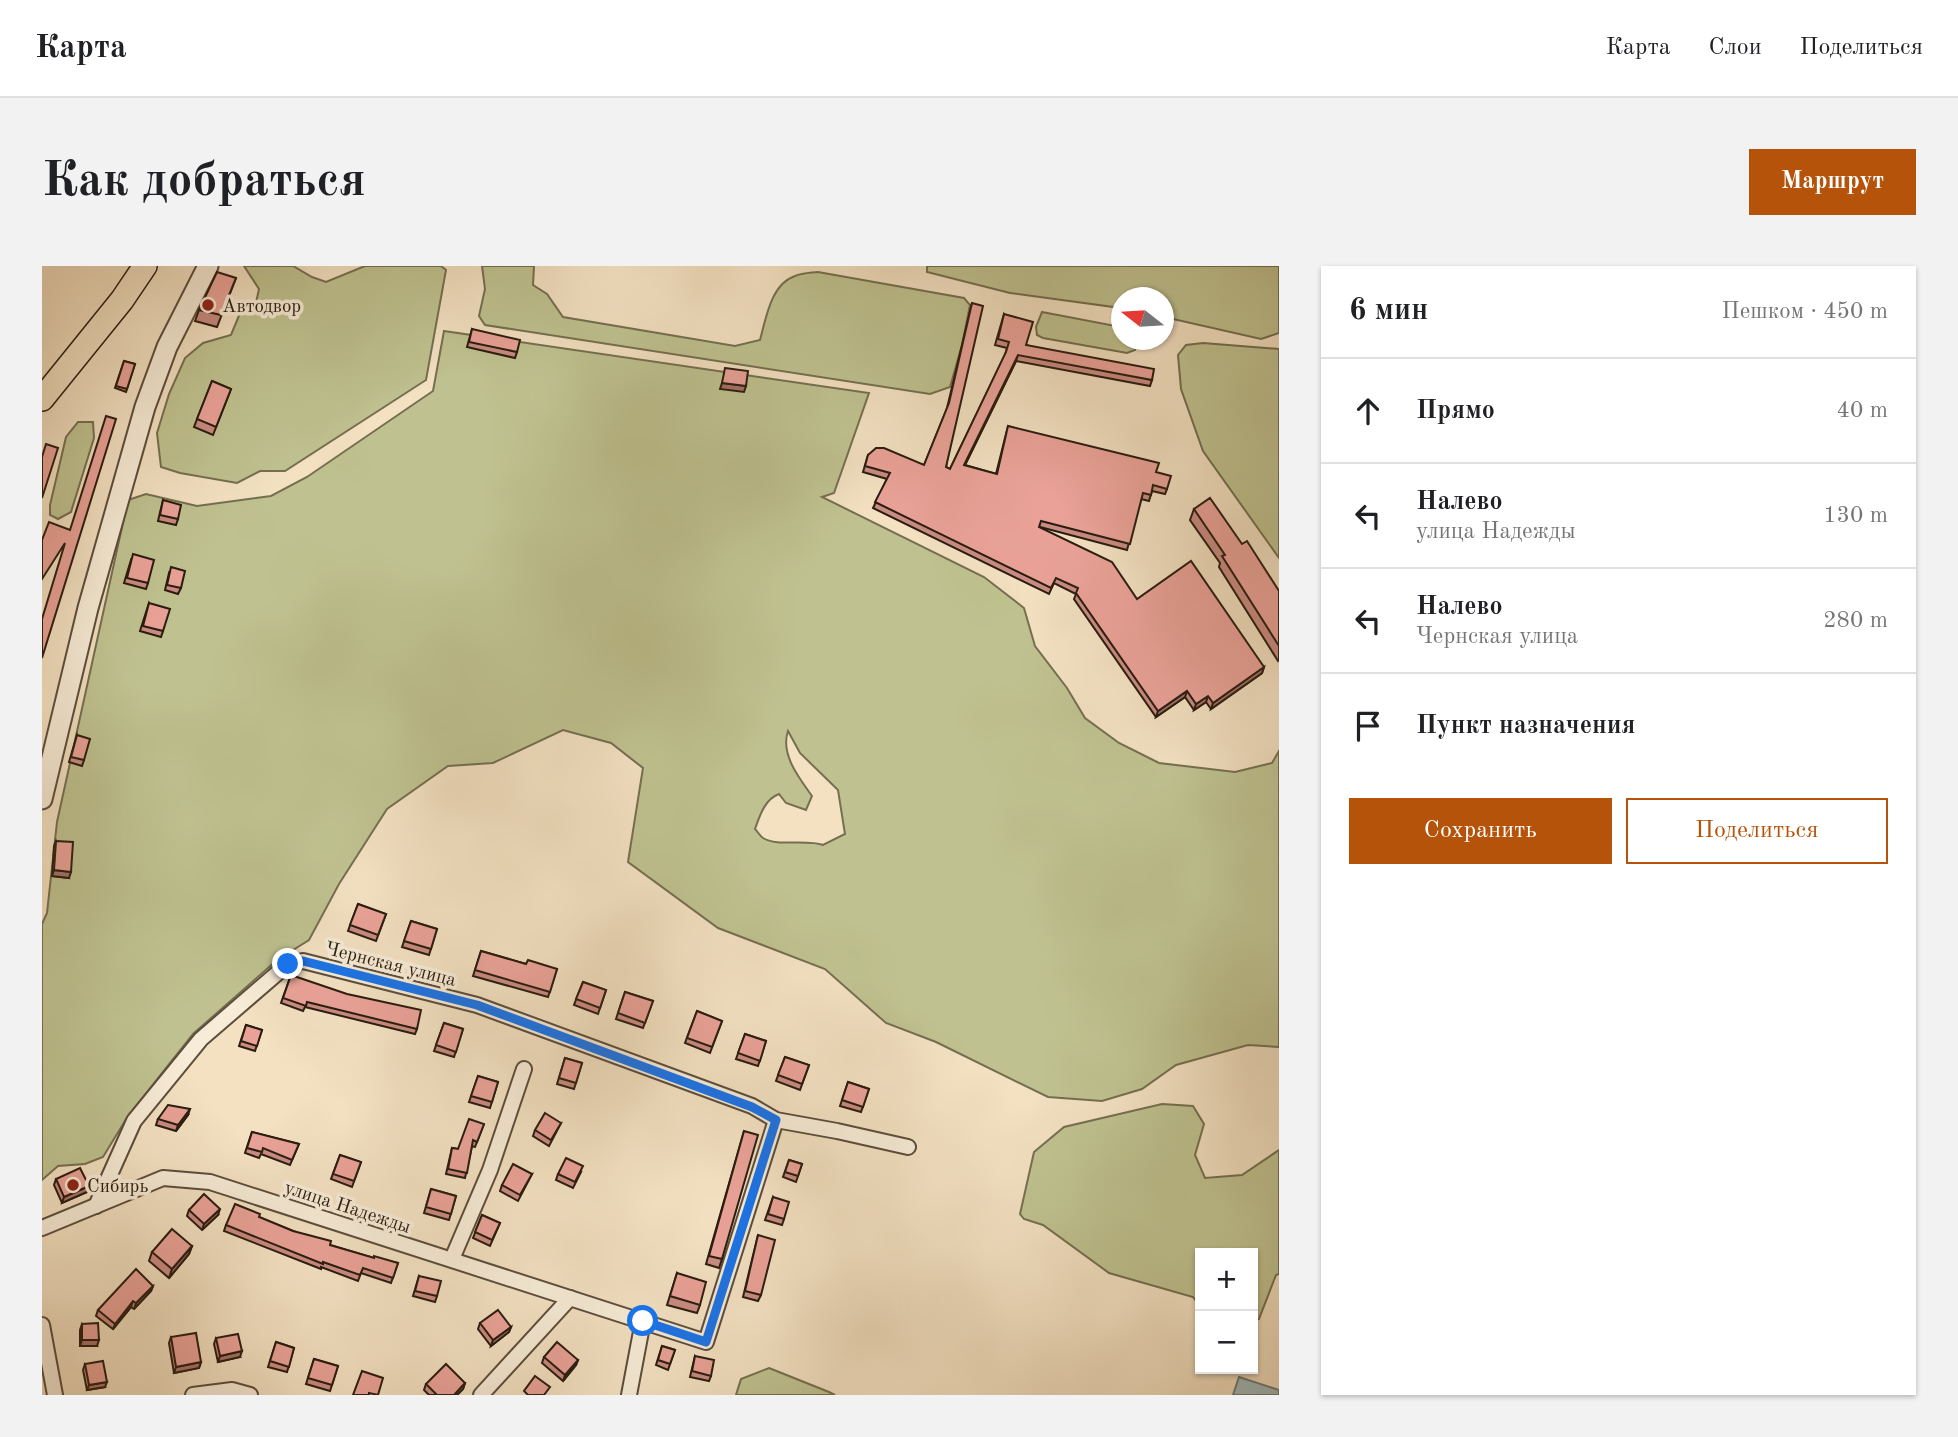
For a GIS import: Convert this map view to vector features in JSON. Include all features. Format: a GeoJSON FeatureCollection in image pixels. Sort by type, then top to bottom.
{"type":"FeatureCollection","features":[{"type":"Feature","properties":{"kind":"main road"},"geometry":{"type":"LineString","coordinates":[[42,399],[122,300],[145,266]]}},
{"type":"Feature","properties":{"kind":"street"},"geometry":{"type":"LineString","coordinates":[[42,799],[88,608],[145,407],[167,347],[208,266]]}},
{"type":"Feature","properties":{"kind":"street","name":"Чернская улица"},"geometry":{"type":"LineString","coordinates":[[96,1206],[134,1121],[201,1039],[288,964],[303,961],[477,1005],[752,1107],[776,1120],[838,1130],[908,1147]]}},
{"type":"Feature","properties":{"kind":"street"},"geometry":{"type":"LineString","coordinates":[[452,1259],[490,1170],[524,1069]]}},
{"type":"Feature","properties":{"kind":"street","name":"улица Надежды"},"geometry":{"type":"LineString","coordinates":[[42,1227],[163,1178],[210,1182],[706,1342],[776,1120]]}},
{"type":"Feature","properties":{"kind":"street"},"geometry":{"type":"LineString","coordinates":[[481,1395],[570,1298]]}},
{"type":"Feature","properties":{"kind":"street"},"geometry":{"type":"LineString","coordinates":[[629,1395],[643,1321]]}},
{"type":"Feature","properties":{"kind":"street"},"geometry":{"type":"LineString","coordinates":[[42,1325],[55,1395]]}},
{"type":"Feature","properties":{"kind":"street"},"geometry":{"type":"LineString","coordinates":[[193,1395],[232,1390],[250,1395]]}},
{"type":"Feature","properties":{"kind":"green space"},"geometry":{"type":"Polygon","coordinates":[[[244,266],[293,266],[326,282],[365,266],[441,266],[446,270],[426,380],[285,471],[260,471],[237,483],[161,467],[157,433],[169,394],[185,358],[203,343],[231,335],[240,313],[255,307],[259,289],[244,266]]]}},
{"type":"Feature","properties":{"kind":"green space"},"geometry":{"type":"Polygon","coordinates":[[[482,266],[534,266],[533,285],[547,294],[563,317],[735,346],[760,340],[767,312],[780,286],[803,274],[818,272],[964,298],[970,305],[950,387],[930,394],[485,325],[479,316],[485,289],[482,266]]]}},
{"type":"Feature","properties":{"kind":"green space"},"geometry":{"type":"Polygon","coordinates":[[[927,266],[1279,266],[1279,333],[1261,339],[1174,319],[1174,287],[1111,287],[1111,307],[1010,293],[927,272],[927,266]]]}},
{"type":"Feature","properties":{"kind":"green space"},"geometry":{"type":"Polygon","coordinates":[[[1042,312],[1111,325],[1111,350],[1135,350],[1127,353],[1043,338],[1037,335],[1036,327],[1042,312]]]}},
{"type":"Feature","properties":{"kind":"green space"},"geometry":{"type":"Polygon","coordinates":[[[444,331],[869,393],[834,493],[822,497],[984,577],[1024,608],[1035,646],[1067,688],[1085,718],[1119,743],[1159,763],[1235,772],[1272,763],[1279,751],[1279,1047],[1248,1045],[1176,1065],[1142,1089],[1102,1101],[1048,1097],[936,1042],[886,1023],[825,969],[718,928],[628,862],[643,768],[611,743],[563,730],[493,763],[448,766],[387,809],[339,884],[309,940],[277,960],[193,1034],[128,1116],[103,1157],[85,1164],[58,1166],[42,1180],[42,924],[47,913],[57,822],[128,500],[146,494],[197,506],[271,496],[307,477],[433,391],[444,331]],[[788,731],[786,740],[789,757],[812,796],[806,810],[786,803],[779,794],[767,804],[755,829],[769,841],[823,845],[845,834],[838,790],[800,753],[788,731]]]}},
{"type":"Feature","properties":{"kind":"green space"},"geometry":{"type":"Polygon","coordinates":[[[1203,343],[1279,349],[1279,558],[1203,451],[1181,389],[1178,355],[1186,345],[1203,343]]]}},
{"type":"Feature","properties":{"kind":"green space"},"geometry":{"type":"Polygon","coordinates":[[[78,422],[93,422],[94,438],[71,512],[58,519],[50,515],[50,505],[66,437],[78,422]]]}},
{"type":"Feature","properties":{"kind":"green space"},"geometry":{"type":"Polygon","coordinates":[[[1162,1104],[1193,1106],[1204,1124],[1195,1155],[1205,1178],[1242,1175],[1279,1150],[1279,1274],[1276,1275],[1259,1319],[1258,1248],[1195,1248],[1195,1300],[1109,1273],[1043,1225],[1024,1219],[1020,1214],[1034,1152],[1064,1127],[1162,1104]]]}},
{"type":"Feature","properties":{"kind":"green space"},"geometry":{"type":"Polygon","coordinates":[[[769,1368],[835,1395],[736,1395],[741,1379],[769,1368]]]}},
{"type":"Feature","properties":{"kind":"water"},"geometry":{"type":"Polygon","coordinates":[[[1239,1377],[1279,1390],[1279,1395],[1233,1395],[1239,1377]]]}},
{"type":"Feature","properties":{"kind":"building"},"geometry":{"type":"Polygon","coordinates":[[[217,272],[236,278],[221,315],[199,310],[217,272]]]}},
{"type":"Feature","properties":{"kind":"building"},"geometry":{"type":"Polygon","coordinates":[[[972,303],[983,306],[946,467],[950,469],[1006,352],[1009,342],[998,339],[1004,314],[1033,322],[1026,345],[1154,369],[1152,380],[1018,355],[964,465],[997,474],[1008,426],[1159,463],[1156,472],[1171,476],[1167,489],[1153,485],[1151,495],[1143,493],[1130,544],[1041,521],[1039,527],[1112,562],[1137,599],[1191,561],[1264,667],[1213,703],[1208,696],[1196,704],[1187,691],[1158,711],[1076,593],[1078,588],[1056,578],[1051,588],[875,502],[890,473],[865,466],[868,455],[876,448],[884,448],[924,465],[949,403],[972,303]]]}},
{"type":"Feature","properties":{"kind":"building"},"geometry":{"type":"Polygon","coordinates":[[[472,329],[520,340],[517,352],[469,342],[472,329]]]}},
{"type":"Feature","properties":{"kind":"building"},"geometry":{"type":"Polygon","coordinates":[[[124,361],[135,364],[127,389],[116,386],[124,361]]]}},
{"type":"Feature","properties":{"kind":"building"},"geometry":{"type":"Polygon","coordinates":[[[725,368],[748,371],[746,386],[722,383],[725,368]]]}},
{"type":"Feature","properties":{"kind":"building"},"geometry":{"type":"Polygon","coordinates":[[[212,381],[231,389],[216,427],[197,419],[212,381]]]}},
{"type":"Feature","properties":{"kind":"building"},"geometry":{"type":"Polygon","coordinates":[[[106,416],[116,419],[42,658],[42,619],[65,543],[42,579],[42,540],[49,522],[70,530],[106,416]]]}},
{"type":"Feature","properties":{"kind":"building"},"geometry":{"type":"Polygon","coordinates":[[[46,444],[58,448],[42,498],[42,457],[46,444]]]}},
{"type":"Feature","properties":{"kind":"building"},"geometry":{"type":"Polygon","coordinates":[[[1210,498],[1242,544],[1247,541],[1279,591],[1279,646],[1194,509],[1210,498]]]}},
{"type":"Feature","properties":{"kind":"building"},"geometry":{"type":"Polygon","coordinates":[[[163,500],[181,505],[178,519],[160,515],[163,500]]]}},
{"type":"Feature","properties":{"kind":"building"},"geometry":{"type":"Polygon","coordinates":[[[133,554],[154,560],[148,583],[127,578],[133,554]]]}},
{"type":"Feature","properties":{"kind":"building"},"geometry":{"type":"Polygon","coordinates":[[[171,567],[185,571],[181,588],[167,585],[171,567]]]}},
{"type":"Feature","properties":{"kind":"building"},"geometry":{"type":"Polygon","coordinates":[[[149,603],[170,609],[163,631],[143,626],[149,603]]]}},
{"type":"Feature","properties":{"kind":"building"},"geometry":{"type":"Polygon","coordinates":[[[77,735],[90,739],[84,760],[71,757],[77,735]]]}},
{"type":"Feature","properties":{"kind":"building"},"geometry":{"type":"Polygon","coordinates":[[[56,841],[73,842],[71,872],[54,870],[56,841]]]}},
{"type":"Feature","properties":{"kind":"building"},"geometry":{"type":"Polygon","coordinates":[[[358,904],[386,914],[378,935],[350,925],[358,904]]]}},
{"type":"Feature","properties":{"kind":"building"},"geometry":{"type":"Polygon","coordinates":[[[411,921],[437,929],[431,949],[404,941],[411,921]]]}},
{"type":"Feature","properties":{"kind":"building"},"geometry":{"type":"Polygon","coordinates":[[[481,951],[526,964],[528,960],[557,969],[550,992],[475,970],[481,951]]]}},
{"type":"Feature","properties":{"kind":"building"},"geometry":{"type":"Polygon","coordinates":[[[291,975],[347,994],[421,1010],[417,1029],[307,1002],[306,1006],[283,998],[291,975]]]}},
{"type":"Feature","properties":{"kind":"building"},"geometry":{"type":"Polygon","coordinates":[[[583,982],[606,990],[600,1008],[576,999],[583,982]]]}},
{"type":"Feature","properties":{"kind":"building"},"geometry":{"type":"Polygon","coordinates":[[[625,992],[653,1001],[645,1023],[618,1013],[625,992]]]}},
{"type":"Feature","properties":{"kind":"building"},"geometry":{"type":"Polygon","coordinates":[[[697,1011],[722,1021],[712,1047],[687,1038],[697,1011]]]}},
{"type":"Feature","properties":{"kind":"building"},"geometry":{"type":"Polygon","coordinates":[[[444,1023],[463,1029],[456,1052],[436,1045],[444,1023]]]}},
{"type":"Feature","properties":{"kind":"building"},"geometry":{"type":"Polygon","coordinates":[[[246,1025],[262,1030],[257,1046],[241,1041],[246,1025]]]}},
{"type":"Feature","properties":{"kind":"building"},"geometry":{"type":"Polygon","coordinates":[[[745,1034],[766,1041],[760,1061],[738,1053],[745,1034]]]}},
{"type":"Feature","properties":{"kind":"building"},"geometry":{"type":"Polygon","coordinates":[[[785,1057],[809,1065],[802,1084],[778,1075],[785,1057]]]}},
{"type":"Feature","properties":{"kind":"building"},"geometry":{"type":"Polygon","coordinates":[[[565,1058],[582,1063],[576,1083],[559,1078],[565,1058]]]}},
{"type":"Feature","properties":{"kind":"building"},"geometry":{"type":"Polygon","coordinates":[[[478,1076],[498,1082],[492,1102],[471,1096],[478,1076]]]}},
{"type":"Feature","properties":{"kind":"building"},"geometry":{"type":"Polygon","coordinates":[[[848,1082],[869,1089],[863,1107],[842,1100],[848,1082]]]}},
{"type":"Feature","properties":{"kind":"building"},"geometry":{"type":"Polygon","coordinates":[[[168,1105],[190,1109],[178,1125],[158,1119],[168,1105]]]}},
{"type":"Feature","properties":{"kind":"building"},"geometry":{"type":"Polygon","coordinates":[[[545,1113],[561,1123],[551,1140],[535,1130],[545,1113]]]}},
{"type":"Feature","properties":{"kind":"building"},"geometry":{"type":"Polygon","coordinates":[[[469,1119],[484,1124],[477,1142],[473,1140],[467,1173],[448,1169],[452,1148],[458,1149],[469,1119]]]}},
{"type":"Feature","properties":{"kind":"building"},"geometry":{"type":"Polygon","coordinates":[[[744,1131],[758,1135],[722,1259],[709,1256],[744,1131]]]}},
{"type":"Feature","properties":{"kind":"building"},"geometry":{"type":"Polygon","coordinates":[[[252,1132],[299,1144],[292,1160],[263,1148],[262,1152],[247,1148],[252,1132]]]}},
{"type":"Feature","properties":{"kind":"building"},"geometry":{"type":"Polygon","coordinates":[[[340,1155],[361,1162],[354,1181],[333,1174],[340,1155]]]}},
{"type":"Feature","properties":{"kind":"building"},"geometry":{"type":"Polygon","coordinates":[[[566,1158],[583,1166],[575,1182],[558,1174],[566,1158]]]}},
{"type":"Feature","properties":{"kind":"building"},"geometry":{"type":"Polygon","coordinates":[[[789,1160],[802,1164],[798,1176],[785,1172],[789,1160]]]}},
{"type":"Feature","properties":{"kind":"building"},"geometry":{"type":"Polygon","coordinates":[[[513,1164],[532,1174],[520,1195],[502,1185],[513,1164]]]}},
{"type":"Feature","properties":{"kind":"building"},"geometry":{"type":"Polygon","coordinates":[[[80,1168],[89,1186],[64,1197],[56,1179],[80,1168]]]}},
{"type":"Feature","properties":{"kind":"building"},"geometry":{"type":"Polygon","coordinates":[[[431,1189],[456,1196],[451,1214],[426,1207],[431,1189]]]}},
{"type":"Feature","properties":{"kind":"building"},"geometry":{"type":"Polygon","coordinates":[[[204,1194],[220,1209],[204,1224],[189,1210],[204,1194]]]}},
{"type":"Feature","properties":{"kind":"building"},"geometry":{"type":"Polygon","coordinates":[[[773,1197],[789,1202],[784,1219],[768,1214],[773,1197]]]}},
{"type":"Feature","properties":{"kind":"building"},"geometry":{"type":"Polygon","coordinates":[[[235,1204],[293,1231],[331,1241],[330,1245],[398,1263],[393,1278],[363,1268],[360,1275],[323,1264],[226,1225],[235,1204]]]}},
{"type":"Feature","properties":{"kind":"building"},"geometry":{"type":"Polygon","coordinates":[[[482,1215],[500,1223],[492,1240],[475,1232],[482,1215]]]}},
{"type":"Feature","properties":{"kind":"building"},"geometry":{"type":"Polygon","coordinates":[[[172,1229],[192,1246],[172,1269],[152,1252],[172,1229]]]}},
{"type":"Feature","properties":{"kind":"building"},"geometry":{"type":"Polygon","coordinates":[[[758,1235],[775,1240],[761,1295],[745,1291],[758,1235]]]}},
{"type":"Feature","properties":{"kind":"building"},"geometry":{"type":"Polygon","coordinates":[[[136,1269],[153,1286],[136,1303],[133,1301],[115,1324],[98,1310],[136,1269]]]}},
{"type":"Feature","properties":{"kind":"building"},"geometry":{"type":"Polygon","coordinates":[[[677,1273],[706,1282],[700,1305],[670,1296],[677,1273]]]}},
{"type":"Feature","properties":{"kind":"building"},"geometry":{"type":"Polygon","coordinates":[[[419,1276],[441,1281],[437,1296],[415,1291],[419,1276]]]}},
{"type":"Feature","properties":{"kind":"building"},"geometry":{"type":"Polygon","coordinates":[[[498,1310],[511,1327],[493,1340],[480,1323],[498,1310]]]}},
{"type":"Feature","properties":{"kind":"building"},"geometry":{"type":"Polygon","coordinates":[[[98,1323],[99,1340],[82,1340],[82,1324],[98,1323]]]}},
{"type":"Feature","properties":{"kind":"building"},"geometry":{"type":"Polygon","coordinates":[[[196,1333],[201,1362],[176,1367],[171,1337],[196,1333]]]}},
{"type":"Feature","properties":{"kind":"building"},"geometry":{"type":"Polygon","coordinates":[[[238,1334],[242,1351],[220,1356],[216,1338],[238,1334]]]}},
{"type":"Feature","properties":{"kind":"building"},"geometry":{"type":"Polygon","coordinates":[[[276,1342],[294,1348],[289,1367],[270,1361],[276,1342]]]}},
{"type":"Feature","properties":{"kind":"building"},"geometry":{"type":"Polygon","coordinates":[[[557,1342],[578,1360],[565,1375],[544,1357],[557,1342]]]}},
{"type":"Feature","properties":{"kind":"building"},"geometry":{"type":"Polygon","coordinates":[[[662,1346],[675,1350],[670,1364],[658,1360],[662,1346]]]}},
{"type":"Feature","properties":{"kind":"building"},"geometry":{"type":"Polygon","coordinates":[[[695,1356],[714,1360],[711,1376],[692,1371],[695,1356]]]}},
{"type":"Feature","properties":{"kind":"building"},"geometry":{"type":"Polygon","coordinates":[[[314,1359],[338,1366],[332,1385],[308,1378],[314,1359]]]}},
{"type":"Feature","properties":{"kind":"building"},"geometry":{"type":"Polygon","coordinates":[[[103,1361],[107,1382],[89,1385],[85,1364],[103,1361]]]}},
{"type":"Feature","properties":{"kind":"building"},"geometry":{"type":"Polygon","coordinates":[[[446,1364],[465,1383],[454,1395],[437,1395],[426,1384],[446,1364]]]}},
{"type":"Feature","properties":{"kind":"building"},"geometry":{"type":"Polygon","coordinates":[[[362,1371],[383,1378],[378,1395],[353,1395],[362,1371]]]}},
{"type":"Feature","properties":{"kind":"building"},"geometry":{"type":"Polygon","coordinates":[[[535,1376],[550,1387],[544,1395],[528,1395],[524,1391],[535,1376]]]}},
{"type":"Feature","properties":{"kind":"place","name":"Автодвор"},"geometry":{"type":"Point","coordinates":[208,305]}},
{"type":"Feature","properties":{"kind":"place","name":"Сибирь"},"geometry":{"type":"Point","coordinates":[73,1185]}},
{"type":"Feature","properties":{"kind":"route"},"geometry":{"type":"LineString","coordinates":[[288,964],[303,961],[477,1005],[752,1107],[776,1120],[706,1342],[643,1321]]}}]}
